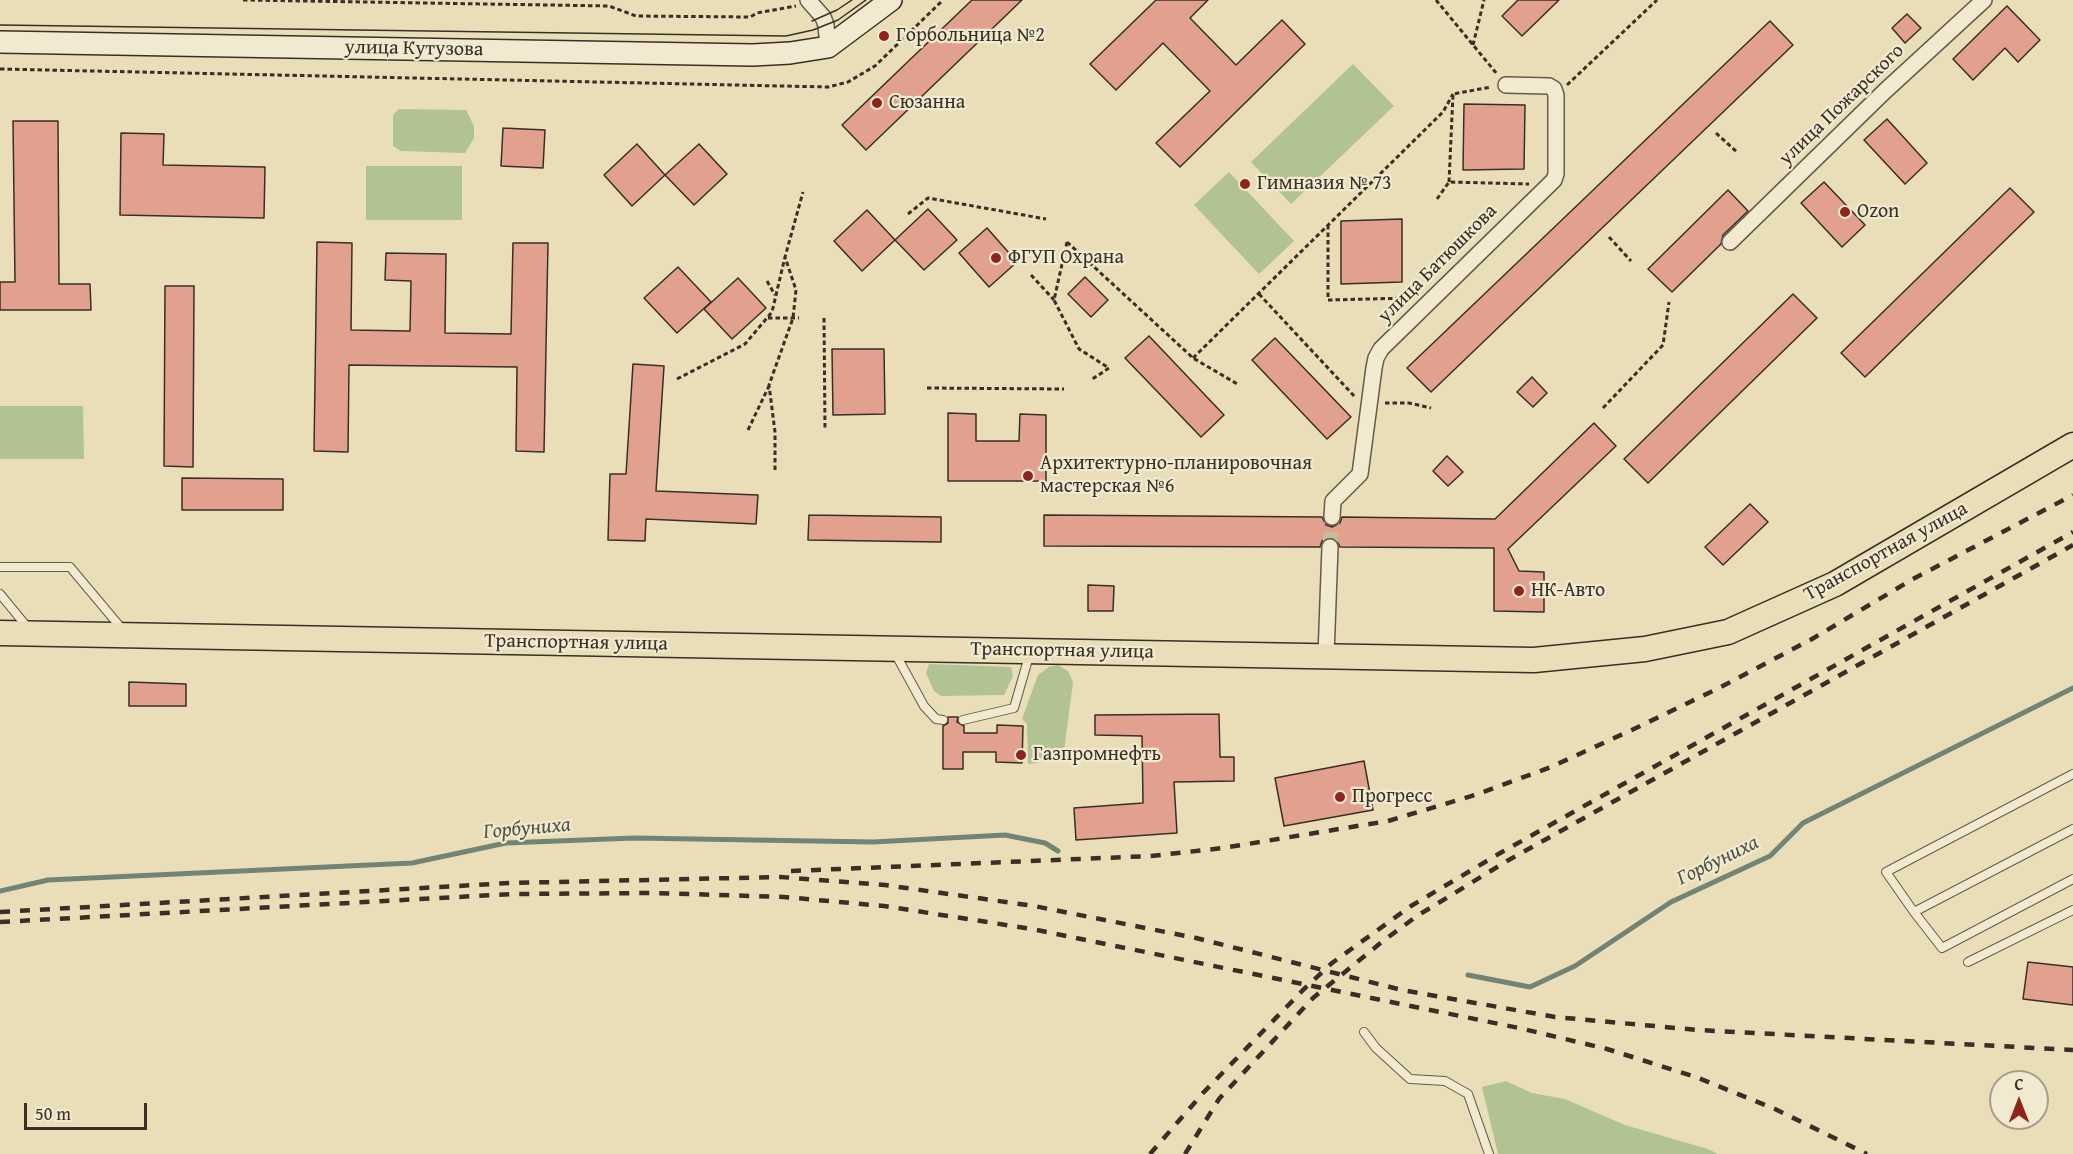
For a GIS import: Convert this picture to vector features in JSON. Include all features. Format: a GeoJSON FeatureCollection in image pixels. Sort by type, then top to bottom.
{"type":"FeatureCollection","features":[{"type":"Feature","properties":{"kind":"main road"},"geometry":{"type":"LineString","coordinates":[[828,47],[891,0]]}},
{"type":"Feature","properties":{"kind":"main road","name":"улица Кутузова"},"geometry":{"type":"LineString","coordinates":[[0,42],[753,55],[790,53],[828,47]]}},
{"type":"Feature","properties":{"kind":"main road","name":"Транспортная улица"},"geometry":{"type":"LineString","coordinates":[[0,633],[1534,660],[1645,649],[1728,633],[1835,585],[2073,445]]}},
{"type":"Feature","properties":{"kind":"street","name":"улица Пожарского"},"geometry":{"type":"LineString","coordinates":[[1731,242],[1885,91],[1984,0]]}},
{"type":"Feature","properties":{"kind":"street"},"geometry":{"type":"LineString","coordinates":[[809,1],[823,17],[828,47]]}},
{"type":"Feature","properties":{"kind":"street"},"geometry":{"type":"LineString","coordinates":[[1506,85],[1549,86],[1554,89],[1556,95]]}},
{"type":"Feature","properties":{"kind":"street","name":"улица Батюшкова"},"geometry":{"type":"LineString","coordinates":[[1332,517],[1333,501],[1360,474],[1376,358],[1381,350],[1548,185],[1556,174],[1556,95]]}},
{"type":"Feature","properties":{"kind":"street"},"geometry":{"type":"LineString","coordinates":[[1326,655],[1330,547]]}},
{"type":"Feature","properties":{"kind":"lane"},"geometry":{"type":"LineString","coordinates":[[0,567],[70,567],[127,635]]}},
{"type":"Feature","properties":{"kind":"lane"},"geometry":{"type":"LineString","coordinates":[[1,597],[33,634]]}},
{"type":"Feature","properties":{"kind":"lane"},"geometry":{"type":"LineString","coordinates":[[892,649],[924,706],[936,719],[943,720]]}},
{"type":"Feature","properties":{"kind":"lane"},"geometry":{"type":"LineString","coordinates":[[963,720],[1014,708],[1031,650]]}},
{"type":"Feature","properties":{"kind":"lane"},"geometry":{"type":"LineString","coordinates":[[2073,774],[1886,872],[1942,948],[2073,879]]}},
{"type":"Feature","properties":{"kind":"lane"},"geometry":{"type":"LineString","coordinates":[[1914,912],[2073,829]]}},
{"type":"Feature","properties":{"kind":"lane"},"geometry":{"type":"LineString","coordinates":[[1968,962],[2073,910]]}},
{"type":"Feature","properties":{"kind":"lane"},"geometry":{"type":"LineString","coordinates":[[1364,1032],[1376,1048],[1410,1079],[1445,1081],[1468,1094],[1489,1154]]}},
{"type":"Feature","properties":{"kind":"path"},"geometry":{"type":"LineString","coordinates":[[243,0],[609,6],[636,16],[738,17],[750,17],[757,13],[805,5],[809,1]]}},
{"type":"Feature","properties":{"kind":"path"},"geometry":{"type":"LineString","coordinates":[[0,69],[828,87],[848,81],[875,66],[943,0]]}},
{"type":"Feature","properties":{"kind":"path"},"geometry":{"type":"LineString","coordinates":[[1436,0],[1506,85]]}},
{"type":"Feature","properties":{"kind":"path"},"geometry":{"type":"LineString","coordinates":[[1473,45],[1484,0]]}},
{"type":"Feature","properties":{"kind":"path"},"geometry":{"type":"LineString","coordinates":[[1556,95],[1657,0]]}},
{"type":"Feature","properties":{"kind":"path"},"geometry":{"type":"LineString","coordinates":[[1453,93],[1506,85]]}},
{"type":"Feature","properties":{"kind":"path"},"geometry":{"type":"LineString","coordinates":[[1437,199],[1449,182],[1453,93]]}},
{"type":"Feature","properties":{"kind":"path"},"geometry":{"type":"LineString","coordinates":[[1193,358],[1443,112],[1453,93]]}},
{"type":"Feature","properties":{"kind":"path"},"geometry":{"type":"LineString","coordinates":[[1716,133],[1738,153]]}},
{"type":"Feature","properties":{"kind":"path"},"geometry":{"type":"LineString","coordinates":[[1449,182],[1548,185]]}},
{"type":"Feature","properties":{"kind":"path"},"geometry":{"type":"LineString","coordinates":[[677,380],[745,344],[772,312],[803,192]]}},
{"type":"Feature","properties":{"kind":"path"},"geometry":{"type":"LineString","coordinates":[[908,214],[928,198],[1046,219]]}},
{"type":"Feature","properties":{"kind":"path"},"geometry":{"type":"LineString","coordinates":[[1328,225],[1328,300],[1432,298]]}},
{"type":"Feature","properties":{"kind":"path"},"geometry":{"type":"LineString","coordinates":[[1610,237],[1631,261]]}},
{"type":"Feature","properties":{"kind":"path"},"geometry":{"type":"LineString","coordinates":[[1054,300],[1067,242],[1193,358],[1239,385]]}},
{"type":"Feature","properties":{"kind":"path"},"geometry":{"type":"LineString","coordinates":[[748,430],[769,385],[793,318],[795,290],[785,257]]}},
{"type":"Feature","properties":{"kind":"path"},"geometry":{"type":"LineString","coordinates":[[1031,274],[1054,300],[1079,350],[1109,368],[1091,380]]}},
{"type":"Feature","properties":{"kind":"path"},"geometry":{"type":"LineString","coordinates":[[767,281],[776,296]]}},
{"type":"Feature","properties":{"kind":"path"},"geometry":{"type":"LineString","coordinates":[[1258,294],[1368,408],[1409,403],[1431,408]]}},
{"type":"Feature","properties":{"kind":"path"},"geometry":{"type":"LineString","coordinates":[[1604,408],[1663,345],[1669,302]]}},
{"type":"Feature","properties":{"kind":"path"},"geometry":{"type":"LineString","coordinates":[[767,318],[799,318]]}},
{"type":"Feature","properties":{"kind":"path"},"geometry":{"type":"LineString","coordinates":[[824,318],[825,429]]}},
{"type":"Feature","properties":{"kind":"path"},"geometry":{"type":"LineString","coordinates":[[769,385],[775,432],[775,470]]}},
{"type":"Feature","properties":{"kind":"path"},"geometry":{"type":"LineString","coordinates":[[927,388],[1064,389]]}},
{"type":"Feature","properties":{"kind":"green space"},"geometry":{"type":"Polygon","coordinates":[[[1353,64],[1394,106],[1291,204],[1251,162],[1353,64]]]}},
{"type":"Feature","properties":{"kind":"green space"},"geometry":{"type":"Polygon","coordinates":[[[399,109],[466,110],[474,126],[474,138],[465,153],[401,151],[393,146],[393,115],[399,109]]]}},
{"type":"Feature","properties":{"kind":"green space"},"geometry":{"type":"Polygon","coordinates":[[[366,166],[462,166],[462,220],[366,220],[366,166]]]}},
{"type":"Feature","properties":{"kind":"green space"},"geometry":{"type":"Polygon","coordinates":[[[1229,172],[1294,241],[1259,274],[1194,205],[1229,172]]]}},
{"type":"Feature","properties":{"kind":"green space"},"geometry":{"type":"Polygon","coordinates":[[[0,406],[83,406],[84,459],[0,459],[0,406]]]}},
{"type":"Feature","properties":{"kind":"green space"},"geometry":{"type":"Polygon","coordinates":[[[929,664],[1011,667],[1013,676],[1004,695],[941,696],[934,691],[926,673],[929,664]]]}},
{"type":"Feature","properties":{"kind":"green space"},"geometry":{"type":"Polygon","coordinates":[[[1058,665],[1068,671],[1073,682],[1064,751],[1046,751],[1038,763],[1028,764],[1027,724],[1022,719],[1038,675],[1049,667],[1058,665]]]}},
{"type":"Feature","properties":{"kind":"green space"},"geometry":{"type":"Polygon","coordinates":[[[1506,1081],[1532,1093],[1565,1099],[1625,1125],[1718,1154],[1498,1154],[1482,1087],[1506,1081]]]}},
{"type":"Feature","properties":{"kind":"building"},"geometry":{"type":"Polygon","coordinates":[[[972,0],[1022,0],[866,150],[842,125],[972,0]]]}},
{"type":"Feature","properties":{"kind":"building"},"geometry":{"type":"Polygon","coordinates":[[[1156,0],[1208,0],[1190,18],[1236,65],[1282,20],[1305,44],[1180,167],[1156,143],[1210,91],[1163,43],[1116,90],[1090,64],[1156,0]]]}},
{"type":"Feature","properties":{"kind":"building"},"geometry":{"type":"Polygon","coordinates":[[[1518,0],[1559,0],[1522,36],[1502,16],[1518,0]]]}},
{"type":"Feature","properties":{"kind":"building"},"geometry":{"type":"Polygon","coordinates":[[[2007,6],[2040,40],[2018,62],[2005,48],[1973,80],[1953,59],[2007,6]]]}},
{"type":"Feature","properties":{"kind":"building"},"geometry":{"type":"Polygon","coordinates":[[[1907,14],[1921,28],[1905,43],[1892,28],[1907,14]]]}},
{"type":"Feature","properties":{"kind":"building"},"geometry":{"type":"Polygon","coordinates":[[[1770,21],[1793,45],[1431,392],[1407,368],[1770,21]]]}},
{"type":"Feature","properties":{"kind":"building"},"geometry":{"type":"Polygon","coordinates":[[[1464,104],[1525,105],[1524,169],[1463,170],[1464,104]]]}},
{"type":"Feature","properties":{"kind":"building"},"geometry":{"type":"Polygon","coordinates":[[[1887,119],[1927,163],[1905,184],[1864,140],[1887,119]]]}},
{"type":"Feature","properties":{"kind":"building"},"geometry":{"type":"Polygon","coordinates":[[[13,121],[58,121],[59,284],[90,284],[91,310],[0,310],[0,282],[15,282],[13,121]]]}},
{"type":"Feature","properties":{"kind":"building"},"geometry":{"type":"Polygon","coordinates":[[[503,128],[545,130],[543,168],[501,166],[503,128]]]}},
{"type":"Feature","properties":{"kind":"building"},"geometry":{"type":"Polygon","coordinates":[[[121,133],[164,134],[163,165],[265,167],[264,218],[120,215],[121,133]]]}},
{"type":"Feature","properties":{"kind":"building"},"geometry":{"type":"Polygon","coordinates":[[[637,144],[665,175],[632,206],[604,175],[637,144]]]}},
{"type":"Feature","properties":{"kind":"building"},"geometry":{"type":"Polygon","coordinates":[[[699,144],[727,174],[694,205],[665,175],[699,144]]]}},
{"type":"Feature","properties":{"kind":"building"},"geometry":{"type":"Polygon","coordinates":[[[1824,182],[1865,225],[1842,247],[1801,203],[1824,182]]]}},
{"type":"Feature","properties":{"kind":"building"},"geometry":{"type":"Polygon","coordinates":[[[2010,188],[2034,212],[1865,377],[1841,353],[2010,188]]]}},
{"type":"Feature","properties":{"kind":"building"},"geometry":{"type":"Polygon","coordinates":[[[1728,190],[1748,211],[1723,235],[1721,244],[1672,292],[1648,269],[1728,190]]]}},
{"type":"Feature","properties":{"kind":"building"},"geometry":{"type":"Polygon","coordinates":[[[928,209],[957,240],[924,270],[895,240],[928,209]]]}},
{"type":"Feature","properties":{"kind":"building"},"geometry":{"type":"Polygon","coordinates":[[[867,210],[895,240],[862,271],[834,241],[867,210]]]}},
{"type":"Feature","properties":{"kind":"building"},"geometry":{"type":"Polygon","coordinates":[[[1402,219],[1402,282],[1341,284],[1341,221],[1402,219]]]}},
{"type":"Feature","properties":{"kind":"building"},"geometry":{"type":"Polygon","coordinates":[[[987,228],[1017,262],[989,287],[959,253],[987,228]]]}},
{"type":"Feature","properties":{"kind":"building"},"geometry":{"type":"Polygon","coordinates":[[[317,242],[352,243],[351,330],[410,331],[411,281],[385,280],[386,253],[446,254],[445,333],[511,334],[513,243],[548,243],[544,452],[516,451],[517,367],[349,365],[348,452],[314,451],[317,242]]]}},
{"type":"Feature","properties":{"kind":"building"},"geometry":{"type":"Polygon","coordinates":[[[678,267],[711,302],[677,333],[644,298],[678,267]]]}},
{"type":"Feature","properties":{"kind":"building"},"geometry":{"type":"Polygon","coordinates":[[[1085,277],[1108,300],[1091,317],[1068,294],[1085,277]]]}},
{"type":"Feature","properties":{"kind":"building"},"geometry":{"type":"Polygon","coordinates":[[[738,278],[766,308],[732,339],[704,309],[738,278]]]}},
{"type":"Feature","properties":{"kind":"building"},"geometry":{"type":"Polygon","coordinates":[[[165,286],[194,286],[193,467],[164,466],[165,286]]]}},
{"type":"Feature","properties":{"kind":"building"},"geometry":{"type":"Polygon","coordinates":[[[1793,294],[1817,318],[1648,483],[1624,459],[1793,294]]]}},
{"type":"Feature","properties":{"kind":"building"},"geometry":{"type":"Polygon","coordinates":[[[1149,336],[1224,415],[1201,437],[1125,358],[1149,336]]]}},
{"type":"Feature","properties":{"kind":"building"},"geometry":{"type":"Polygon","coordinates":[[[1275,338],[1351,417],[1327,439],[1252,360],[1275,338]]]}},
{"type":"Feature","properties":{"kind":"building"},"geometry":{"type":"Polygon","coordinates":[[[832,349],[884,349],[885,414],[833,415],[832,349]]]}},
{"type":"Feature","properties":{"kind":"building"},"geometry":{"type":"Polygon","coordinates":[[[633,364],[664,366],[656,491],[758,495],[756,524],[646,519],[645,541],[608,540],[610,474],[626,474],[633,364]]]}},
{"type":"Feature","properties":{"kind":"building"},"geometry":{"type":"Polygon","coordinates":[[[1532,377],[1547,393],[1533,407],[1517,392],[1532,377]]]}},
{"type":"Feature","properties":{"kind":"building"},"geometry":{"type":"Polygon","coordinates":[[[948,413],[976,414],[976,441],[1019,441],[1020,414],[1046,415],[1046,481],[948,481],[948,413]]]}},
{"type":"Feature","properties":{"kind":"building"},"geometry":{"type":"Polygon","coordinates":[[[1594,423],[1616,446],[1508,549],[1519,571],[1544,572],[1544,612],[1494,611],[1494,548],[1340,547],[1336,539],[1330,537],[1322,541],[1320,547],[1044,546],[1044,515],[1322,517],[1326,525],[1332,527],[1340,523],[1342,517],[1495,519],[1594,423]]]}},
{"type":"Feature","properties":{"kind":"building"},"geometry":{"type":"Polygon","coordinates":[[[1447,456],[1463,472],[1448,486],[1433,471],[1447,456]]]}},
{"type":"Feature","properties":{"kind":"building"},"geometry":{"type":"Polygon","coordinates":[[[182,478],[283,479],[283,510],[182,510],[182,478]]]}},
{"type":"Feature","properties":{"kind":"building"},"geometry":{"type":"Polygon","coordinates":[[[1750,504],[1768,522],[1723,565],[1705,547],[1750,504]]]}},
{"type":"Feature","properties":{"kind":"building"},"geometry":{"type":"Polygon","coordinates":[[[809,515],[941,517],[941,542],[808,540],[809,515]]]}},
{"type":"Feature","properties":{"kind":"building"},"geometry":{"type":"Polygon","coordinates":[[[1088,585],[1114,586],[1113,611],[1088,611],[1088,585]]]}},
{"type":"Feature","properties":{"kind":"building"},"geometry":{"type":"Polygon","coordinates":[[[129,682],[186,684],[186,706],[129,706],[129,682]]]}},
{"type":"Feature","properties":{"kind":"building"},"geometry":{"type":"Polygon","coordinates":[[[1219,714],[1220,757],[1234,757],[1234,781],[1174,782],[1177,833],[1076,840],[1074,808],[1143,803],[1142,736],[1095,735],[1095,715],[1219,714]]]}},
{"type":"Feature","properties":{"kind":"building"},"geometry":{"type":"Polygon","coordinates":[[[948,717],[958,717],[957,722],[964,726],[964,733],[997,733],[997,725],[1023,726],[1022,763],[996,762],[996,752],[963,752],[963,769],[943,769],[943,726],[948,723],[948,717]]]}},
{"type":"Feature","properties":{"kind":"building"},"geometry":{"type":"Polygon","coordinates":[[[1364,761],[1373,810],[1284,826],[1275,778],[1364,761]]]}},
{"type":"Feature","properties":{"kind":"building"},"geometry":{"type":"Polygon","coordinates":[[[2028,962],[2073,967],[2073,1005],[2023,999],[2028,962]]]}},
{"type":"Feature","properties":{"kind":"waterway","name":"Горбуниха"},"geometry":{"type":"LineString","coordinates":[[1468,975],[1530,987],[1575,966],[1671,902],[1770,856],[1803,823],[2073,688]]}},
{"type":"Feature","properties":{"kind":"waterway","name":"Горбуниха"},"geometry":{"type":"LineString","coordinates":[[0,891],[48,880],[412,863],[506,843],[634,838],[873,842],[1005,835],[1045,843],[1058,851]]}},
{"type":"Feature","properties":{"kind":"tunnel"},"geometry":{"type":"LineString","coordinates":[[1330,547],[1332,517]]}},
{"type":"Feature","properties":{"kind":"tram line"},"geometry":{"type":"LineString","coordinates":[[812,21],[837,10],[852,0]]}},
{"type":"Feature","properties":{"kind":"tram line"},"geometry":{"type":"LineString","coordinates":[[0,25],[786,36],[813,30],[838,20],[866,0]]}},
{"type":"Feature","properties":{"kind":"railway"},"geometry":{"type":"LineString","coordinates":[[791,871],[1151,856],[1223,848],[1388,821],[1475,795],[1551,767],[1636,728],[1812,639],[1913,579],[2073,495]]}},
{"type":"Feature","properties":{"kind":"railway"},"geometry":{"type":"LineString","coordinates":[[1150,1154],[1203,1093],[1303,990],[1332,963],[1411,906],[1502,852],[2073,532]]}},
{"type":"Feature","properties":{"kind":"railway"},"geometry":{"type":"LineString","coordinates":[[1185,1154],[1219,1099],[1313,998],[1417,916],[1507,861],[2073,545]]}},
{"type":"Feature","properties":{"kind":"railway"},"geometry":{"type":"LineString","coordinates":[[0,912],[510,883],[781,877],[885,885],[1034,906],[1196,938],[1402,990],[1555,1017],[1698,1030],[2073,1050]]}},
{"type":"Feature","properties":{"kind":"railway"},"geometry":{"type":"LineString","coordinates":[[0,922],[512,894],[655,893],[784,897],[884,906],[1032,929],[1519,1028],[1607,1049],[1696,1077],[1775,1109],[1867,1154]]}},
{"type":"Feature","properties":{"kind":"place","name":"Горбольница №2"},"geometry":{"type":"Point","coordinates":[884,36]}},
{"type":"Feature","properties":{"kind":"place","name":"Сюзанна"},"geometry":{"type":"Point","coordinates":[877,103]}},
{"type":"Feature","properties":{"kind":"place","name":"Гимназия № 73"},"geometry":{"type":"Point","coordinates":[1245,184]}},
{"type":"Feature","properties":{"kind":"place","name":"Ozon"},"geometry":{"type":"Point","coordinates":[1845,212]}},
{"type":"Feature","properties":{"kind":"place","name":"ФГУП Охрана"},"geometry":{"type":"Point","coordinates":[996,258]}},
{"type":"Feature","properties":{"kind":"place","name":"Архитектурно-планировочная мастерская №6"},"geometry":{"type":"Point","coordinates":[1028,476]}},
{"type":"Feature","properties":{"kind":"place","name":"НК-Авто"},"geometry":{"type":"Point","coordinates":[1519,591]}},
{"type":"Feature","properties":{"kind":"place","name":"Газпромнефть"},"geometry":{"type":"Point","coordinates":[1021,755]}},
{"type":"Feature","properties":{"kind":"place","name":"Прогресс"},"geometry":{"type":"Point","coordinates":[1340,797]}}]}
